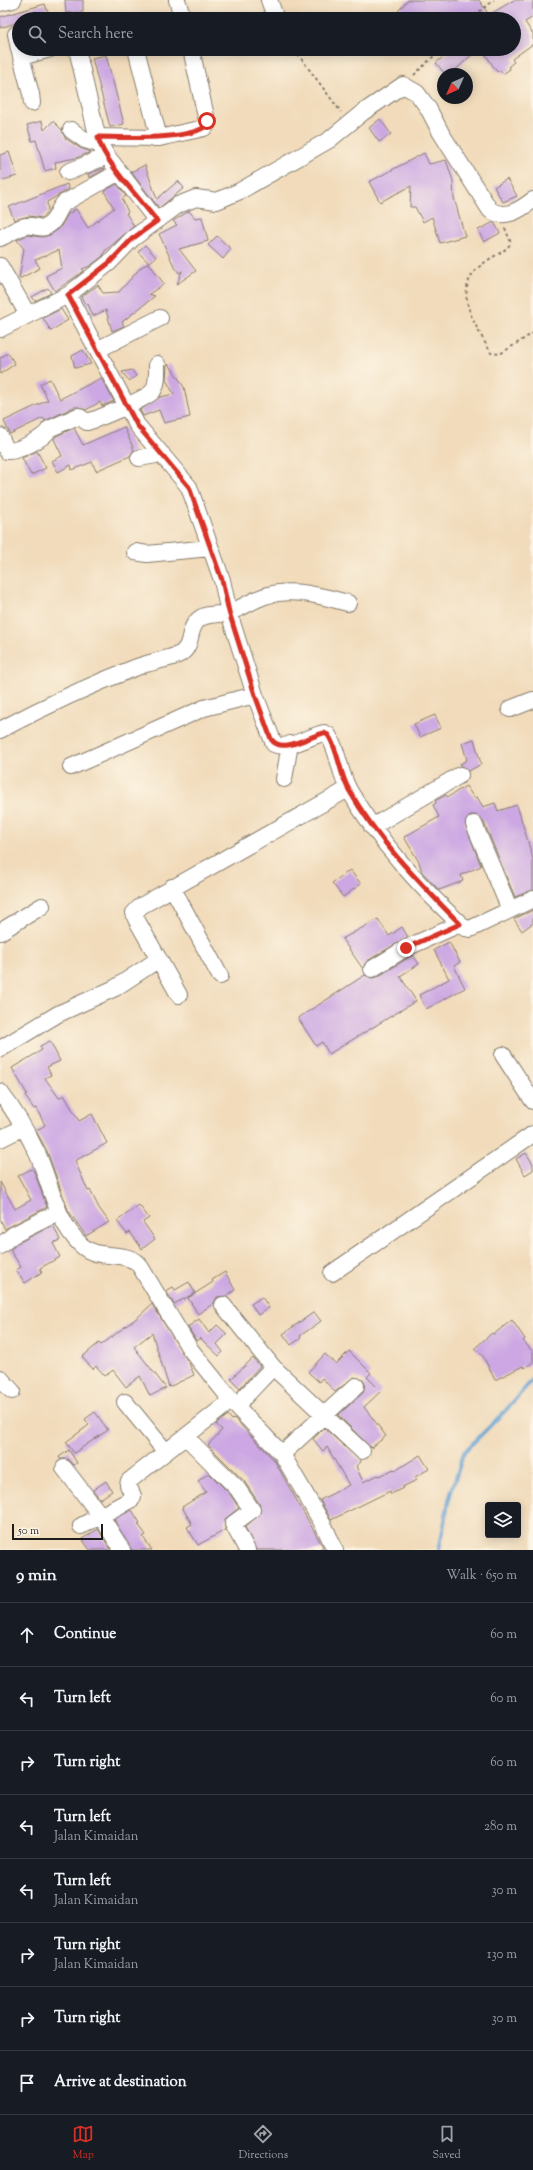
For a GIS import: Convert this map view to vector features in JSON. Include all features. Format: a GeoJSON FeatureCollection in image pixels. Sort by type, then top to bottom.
{"type":"FeatureCollection","features":[{"type":"Feature","properties":{"kind":"street"},"geometry":{"type":"LineString","coordinates":[[0,3],[13,0]]}},
{"type":"Feature","properties":{"kind":"street"},"geometry":{"type":"LineString","coordinates":[[177,0],[178,12]]}},
{"type":"Feature","properties":{"kind":"street"},"geometry":{"type":"LineString","coordinates":[[269,0],[273,12]]}},
{"type":"Feature","properties":{"kind":"street"},"geometry":{"type":"LineString","coordinates":[[21,56],[32,103]]}},
{"type":"Feature","properties":{"kind":"street"},"geometry":{"type":"LineString","coordinates":[[79,56],[101,146],[157,221]]}},
{"type":"Feature","properties":{"kind":"street"},"geometry":{"type":"LineString","coordinates":[[138,56],[159,138]]}},
{"type":"Feature","properties":{"kind":"street"},"geometry":{"type":"LineString","coordinates":[[71,130],[85,140],[101,146],[159,138],[201,130],[207,125],[192,56]]}},
{"type":"Feature","properties":{"kind":"street"},"geometry":{"type":"LineString","coordinates":[[0,329],[68,295],[109,263],[132,239],[178,205],[196,198],[217,201],[240,191],[329,140],[403,85],[417,93],[490,210],[502,216],[512,213],[533,200]]}},
{"type":"Feature","properties":{"kind":"street"},"geometry":{"type":"LineString","coordinates":[[68,172],[101,146]]}},
{"type":"Feature","properties":{"kind":"street"},"geometry":{"type":"LineString","coordinates":[[0,238],[25,226],[39,229],[48,226],[52,223],[60,207],[64,203],[119,172]]}},
{"type":"Feature","properties":{"kind":"street"},"geometry":{"type":"LineString","coordinates":[[0,266],[28,315]]}},
{"type":"Feature","properties":{"kind":"street"},"geometry":{"type":"LineString","coordinates":[[68,295],[137,425],[189,487],[222,580],[229,612],[255,695],[274,744],[283,747],[324,733],[328,735],[348,789],[372,827],[398,860],[460,924],[470,929],[533,898]]}},
{"type":"Feature","properties":{"kind":"street"},"geometry":{"type":"LineString","coordinates":[[97,350],[160,318]]}},
{"type":"Feature","properties":{"kind":"street"},"geometry":{"type":"LineString","coordinates":[[0,436],[7,451],[14,451],[34,442],[48,433],[50,429],[78,416],[88,422],[101,418],[127,404],[150,395],[156,383],[157,364]]}},
{"type":"Feature","properties":{"kind":"street"},"geometry":{"type":"LineString","coordinates":[[139,458],[162,454]]}},
{"type":"Feature","properties":{"kind":"street"},"geometry":{"type":"LineString","coordinates":[[135,552],[147,554],[210,548]]}},
{"type":"Feature","properties":{"kind":"street"},"geometry":{"type":"LineString","coordinates":[[0,730],[96,683],[140,666],[179,655],[186,650],[196,621],[202,616],[229,612],[264,596],[284,591],[302,592],[348,603]]}},
{"type":"Feature","properties":{"kind":"street"},"geometry":{"type":"LineString","coordinates":[[71,768],[204,708],[255,695]]}},
{"type":"Feature","properties":{"kind":"street"},"geometry":{"type":"LineString","coordinates":[[510,709],[533,700]]}},
{"type":"Feature","properties":{"kind":"street"},"geometry":{"type":"LineString","coordinates":[[284,779],[290,744]]}},
{"type":"Feature","properties":{"kind":"street"},"geometry":{"type":"LineString","coordinates":[[372,827],[460,775]]}},
{"type":"Feature","properties":{"kind":"street"},"geometry":{"type":"LineString","coordinates":[[179,994],[134,914],[141,906],[172,887],[348,789]]}},
{"type":"Feature","properties":{"kind":"street"},"geometry":{"type":"LineString","coordinates":[[474,824],[510,910]]}},
{"type":"Feature","properties":{"kind":"street"},"geometry":{"type":"LineString","coordinates":[[172,887],[220,976]]}},
{"type":"Feature","properties":{"kind":"street"},"geometry":{"type":"LineString","coordinates":[[0,932],[42,906]]}},
{"type":"Feature","properties":{"kind":"street"},"geometry":{"type":"LineString","coordinates":[[372,969],[406,948],[460,924]]}},
{"type":"Feature","properties":{"kind":"street"},"geometry":{"type":"LineString","coordinates":[[0,1049],[58,1014],[115,988],[159,959]]}},
{"type":"Feature","properties":{"kind":"street"},"geometry":{"type":"LineString","coordinates":[[503,1055],[533,1101]]}},
{"type":"Feature","properties":{"kind":"street"},"geometry":{"type":"LineString","coordinates":[[0,1092],[37,1154],[59,1212],[68,1230],[82,1246],[91,1252],[104,1256],[126,1257],[138,1263],[190,1349],[234,1403],[282,1454],[324,1528],[332,1549]]}},
{"type":"Feature","properties":{"kind":"street"},"geometry":{"type":"LineString","coordinates":[[0,1139],[22,1128]]}},
{"type":"Feature","properties":{"kind":"street"},"geometry":{"type":"LineString","coordinates":[[332,1273],[533,1134]]}},
{"type":"Feature","properties":{"kind":"street"},"geometry":{"type":"LineString","coordinates":[[0,1246],[13,1235],[59,1212]]}},
{"type":"Feature","properties":{"kind":"street"},"geometry":{"type":"LineString","coordinates":[[223,1305],[273,1367],[322,1415],[362,1451]]}},
{"type":"Feature","properties":{"kind":"street"},"geometry":{"type":"LineString","coordinates":[[81,1526],[132,1499],[133,1496],[128,1485],[128,1481],[234,1403],[273,1367]]}},
{"type":"Feature","properties":{"kind":"street"},"geometry":{"type":"LineString","coordinates":[[0,1378],[12,1391]]}},
{"type":"Feature","properties":{"kind":"street"},"geometry":{"type":"LineString","coordinates":[[282,1454],[322,1415],[356,1386]]}},
{"type":"Feature","properties":{"kind":"street"},"geometry":{"type":"LineString","coordinates":[[125,1402],[166,1452]]}},
{"type":"Feature","properties":{"kind":"street"},"geometry":{"type":"LineString","coordinates":[[186,1437],[237,1488],[252,1510],[233,1524],[242,1549]]}},
{"type":"Feature","properties":{"kind":"street"},"geometry":{"type":"LineString","coordinates":[[64,1468],[100,1516],[122,1550]]}},
{"type":"Feature","properties":{"kind":"path"},"geometry":{"type":"LineString","coordinates":[[479,12],[494,0]]}},
{"type":"Feature","properties":{"kind":"path"},"geometry":{"type":"LineString","coordinates":[[299,56],[330,100],[350,123]]}},
{"type":"Feature","properties":{"kind":"path"},"geometry":{"type":"LineString","coordinates":[[403,85],[434,56]]}},
{"type":"Feature","properties":{"kind":"path"},"geometry":{"type":"LineString","coordinates":[[502,216],[511,243],[500,255],[486,261],[473,273],[465,296],[468,309],[472,320],[491,353],[500,354],[533,333]]}},
{"type":"Feature","properties":{"kind":"building"},"geometry":{"type":"Polygon","coordinates":[[[65,0],[83,0],[83,12],[66,12],[65,0]]]}},
{"type":"Feature","properties":{"kind":"building"},"geometry":{"type":"Polygon","coordinates":[[[408,0],[479,0],[487,12],[397,12],[408,0]]]}},
{"type":"Feature","properties":{"kind":"building"},"geometry":{"type":"Polygon","coordinates":[[[514,0],[533,0],[533,17],[525,22],[533,34],[533,44],[521,53],[521,12],[494,12],[514,0]]]}},
{"type":"Feature","properties":{"kind":"building"},"geometry":{"type":"Polygon","coordinates":[[[45,4],[48,12],[17,12],[45,4]]]}},
{"type":"Feature","properties":{"kind":"building"},"geometry":{"type":"Polygon","coordinates":[[[12,14],[12,24],[0,28],[0,17],[12,14]]]}},
{"type":"Feature","properties":{"kind":"building"},"geometry":{"type":"Polygon","coordinates":[[[106,56],[124,124],[110,127],[92,58],[106,56]]]}},
{"type":"Feature","properties":{"kind":"building"},"geometry":{"type":"Polygon","coordinates":[[[444,56],[470,56],[457,68],[440,68],[436,63],[444,56]]]}},
{"type":"Feature","properties":{"kind":"building"},"geometry":{"type":"Polygon","coordinates":[[[487,56],[516,56],[512,59],[514,62],[509,66],[510,69],[503,74],[500,70],[497,72],[487,56]]]}},
{"type":"Feature","properties":{"kind":"building"},"geometry":{"type":"Polygon","coordinates":[[[380,119],[391,134],[379,142],[369,128],[380,119]]]}},
{"type":"Feature","properties":{"kind":"building"},"geometry":{"type":"Polygon","coordinates":[[[42,121],[44,130],[53,121],[62,130],[65,138],[80,148],[91,152],[76,158],[55,162],[56,168],[45,171],[36,140],[32,141],[27,125],[42,121]]]}},
{"type":"Feature","properties":{"kind":"building"},"geometry":{"type":"Polygon","coordinates":[[[9,152],[17,176],[0,181],[0,155],[9,152]]]}},
{"type":"Feature","properties":{"kind":"building"},"geometry":{"type":"Polygon","coordinates":[[[424,153],[429,164],[446,160],[453,181],[454,198],[465,236],[440,243],[432,217],[423,222],[415,207],[410,207],[411,186],[380,202],[369,182],[424,153]]]}},
{"type":"Feature","properties":{"kind":"building"},"geometry":{"type":"Polygon","coordinates":[[[145,165],[157,199],[178,181],[184,188],[159,208],[131,172],[145,165]]]}},
{"type":"Feature","properties":{"kind":"building"},"geometry":{"type":"Polygon","coordinates":[[[104,168],[105,169],[89,178],[88,174],[104,168]]]}},
{"type":"Feature","properties":{"kind":"building"},"geometry":{"type":"Polygon","coordinates":[[[507,179],[517,196],[503,202],[494,187],[507,179]]]}},
{"type":"Feature","properties":{"kind":"building"},"geometry":{"type":"Polygon","coordinates":[[[67,184],[69,189],[47,202],[48,211],[42,218],[29,216],[14,220],[9,207],[67,184]]]}},
{"type":"Feature","properties":{"kind":"building"},"geometry":{"type":"Polygon","coordinates":[[[117,184],[126,196],[122,199],[128,212],[126,213],[134,226],[105,251],[103,256],[90,266],[82,269],[84,271],[55,291],[46,276],[62,268],[59,250],[35,260],[40,268],[19,279],[24,249],[17,240],[27,235],[42,237],[50,235],[60,228],[68,214],[76,209],[88,228],[114,208],[104,191],[117,184]]]}},
{"type":"Feature","properties":{"kind":"building"},"geometry":{"type":"Polygon","coordinates":[[[189,211],[195,218],[202,217],[208,241],[179,249],[196,271],[177,284],[182,271],[179,273],[174,266],[159,234],[177,225],[173,221],[189,211]]]}},
{"type":"Feature","properties":{"kind":"building"},"geometry":{"type":"Polygon","coordinates":[[[494,222],[500,233],[484,242],[478,230],[494,222]]]}},
{"type":"Feature","properties":{"kind":"building"},"geometry":{"type":"Polygon","coordinates":[[[217,236],[231,249],[223,259],[208,245],[217,236]]]}},
{"type":"Feature","properties":{"kind":"building"},"geometry":{"type":"Polygon","coordinates":[[[145,245],[156,257],[149,263],[138,252],[145,245]]]}},
{"type":"Feature","properties":{"kind":"building"},"geometry":{"type":"Polygon","coordinates":[[[149,263],[164,284],[149,294],[155,296],[122,322],[124,326],[112,331],[106,310],[93,316],[88,304],[86,305],[81,297],[98,285],[103,293],[119,292],[141,267],[149,263]]]}},
{"type":"Feature","properties":{"kind":"building"},"geometry":{"type":"Polygon","coordinates":[[[48,288],[51,293],[35,301],[32,297],[48,288]]]}},
{"type":"Feature","properties":{"kind":"building"},"geometry":{"type":"Polygon","coordinates":[[[61,309],[68,320],[51,331],[43,318],[61,309]]]}},
{"type":"Feature","properties":{"kind":"building"},"geometry":{"type":"Polygon","coordinates":[[[83,350],[91,364],[75,368],[72,356],[83,350]]]}},
{"type":"Feature","properties":{"kind":"building"},"geometry":{"type":"Polygon","coordinates":[[[8,353],[15,364],[0,374],[0,358],[8,353]]]}},
{"type":"Feature","properties":{"kind":"building"},"geometry":{"type":"Polygon","coordinates":[[[169,364],[184,387],[190,417],[164,423],[159,410],[143,416],[140,410],[160,397],[174,394],[166,380],[167,365],[169,364]]]}},
{"type":"Feature","properties":{"kind":"building"},"geometry":{"type":"Polygon","coordinates":[[[132,370],[136,376],[129,381],[122,372],[132,370]]]}},
{"type":"Feature","properties":{"kind":"building"},"geometry":{"type":"Polygon","coordinates":[[[101,378],[114,401],[102,406],[100,402],[86,410],[79,407],[74,407],[45,421],[43,418],[10,434],[4,421],[48,400],[40,384],[50,379],[60,399],[101,378]]]}},
{"type":"Feature","properties":{"kind":"building"},"geometry":{"type":"Polygon","coordinates":[[[124,427],[134,450],[130,456],[96,471],[92,462],[72,470],[71,465],[58,472],[52,461],[62,456],[54,439],[56,436],[74,428],[83,445],[124,427]]]}},
{"type":"Feature","properties":{"kind":"building"},"geometry":{"type":"Polygon","coordinates":[[[37,451],[46,468],[31,475],[22,458],[37,451]]]}},
{"type":"Feature","properties":{"kind":"building"},"geometry":{"type":"Polygon","coordinates":[[[435,715],[441,728],[420,737],[414,724],[435,715]]]}},
{"type":"Feature","properties":{"kind":"building"},"geometry":{"type":"Polygon","coordinates":[[[474,739],[481,764],[469,771],[460,764],[467,760],[462,743],[474,739]]]}},
{"type":"Feature","properties":{"kind":"building"},"geometry":{"type":"Polygon","coordinates":[[[466,786],[474,798],[477,797],[483,807],[495,803],[498,811],[517,805],[533,859],[533,890],[515,897],[483,820],[476,815],[470,815],[465,823],[481,866],[461,875],[463,881],[439,890],[422,872],[419,862],[404,837],[439,817],[433,805],[436,803],[435,801],[446,795],[448,797],[466,786]]]}},
{"type":"Feature","properties":{"kind":"building"},"geometry":{"type":"Polygon","coordinates":[[[350,870],[361,884],[343,897],[332,883],[350,870]]]}},
{"type":"Feature","properties":{"kind":"building"},"geometry":{"type":"Polygon","coordinates":[[[533,910],[533,923],[522,931],[514,919],[533,910]]]}},
{"type":"Feature","properties":{"kind":"building"},"geometry":{"type":"Polygon","coordinates":[[[378,919],[389,936],[402,927],[408,937],[367,961],[363,969],[342,939],[378,919]]]}},
{"type":"Feature","properties":{"kind":"building"},"geometry":{"type":"Polygon","coordinates":[[[449,942],[460,962],[454,966],[465,988],[426,1009],[419,995],[449,979],[434,950],[449,942]]]}},
{"type":"Feature","properties":{"kind":"building"},"geometry":{"type":"Polygon","coordinates":[[[413,955],[419,964],[400,976],[416,1001],[329,1054],[322,1042],[316,1046],[298,1018],[365,975],[372,978],[377,977],[413,955]]]}},
{"type":"Feature","properties":{"kind":"building"},"geometry":{"type":"Polygon","coordinates":[[[50,1041],[60,1061],[47,1067],[51,1075],[45,1078],[59,1098],[64,1095],[79,1121],[92,1114],[107,1143],[75,1161],[88,1191],[90,1190],[99,1208],[109,1222],[86,1236],[68,1210],[47,1151],[36,1131],[45,1125],[36,1108],[34,1109],[25,1096],[27,1094],[12,1068],[42,1050],[40,1046],[50,1041]]]}},
{"type":"Feature","properties":{"kind":"building"},"geometry":{"type":"Polygon","coordinates":[[[526,1153],[533,1164],[533,1170],[525,1175],[516,1159],[526,1153]]]}},
{"type":"Feature","properties":{"kind":"building"},"geometry":{"type":"Polygon","coordinates":[[[31,1169],[34,1171],[47,1207],[5,1229],[0,1219],[0,1182],[15,1209],[31,1200],[18,1176],[31,1169]]]}},
{"type":"Feature","properties":{"kind":"building"},"geometry":{"type":"Polygon","coordinates":[[[139,1205],[149,1218],[143,1222],[155,1239],[142,1249],[130,1232],[127,1234],[117,1221],[139,1205]]]}},
{"type":"Feature","properties":{"kind":"building"},"geometry":{"type":"Polygon","coordinates":[[[53,1225],[60,1240],[53,1243],[60,1257],[40,1268],[42,1272],[25,1283],[16,1270],[21,1267],[10,1250],[18,1243],[53,1225]]]}},
{"type":"Feature","properties":{"kind":"building"},"geometry":{"type":"Polygon","coordinates":[[[225,1272],[235,1290],[226,1296],[217,1297],[214,1303],[198,1314],[188,1298],[213,1282],[212,1280],[225,1272]]]}},
{"type":"Feature","properties":{"kind":"building"},"geometry":{"type":"Polygon","coordinates":[[[189,1282],[195,1293],[174,1304],[166,1291],[173,1287],[175,1290],[189,1282]]]}},
{"type":"Feature","properties":{"kind":"building"},"geometry":{"type":"Polygon","coordinates":[[[262,1297],[269,1308],[258,1315],[251,1304],[262,1297]]]}},
{"type":"Feature","properties":{"kind":"building"},"geometry":{"type":"Polygon","coordinates":[[[152,1304],[189,1363],[194,1375],[169,1387],[152,1333],[134,1347],[166,1388],[150,1396],[140,1376],[126,1387],[113,1370],[105,1376],[96,1366],[93,1369],[82,1357],[99,1343],[101,1345],[138,1317],[152,1304]]]}},
{"type":"Feature","properties":{"kind":"building"},"geometry":{"type":"Polygon","coordinates":[[[314,1312],[321,1321],[300,1336],[301,1338],[291,1345],[283,1334],[314,1312]]]}},
{"type":"Feature","properties":{"kind":"building"},"geometry":{"type":"Polygon","coordinates":[[[199,1319],[209,1333],[217,1325],[227,1334],[217,1344],[223,1352],[219,1356],[200,1338],[196,1341],[188,1327],[199,1319]]]}},
{"type":"Feature","properties":{"kind":"building"},"geometry":{"type":"Polygon","coordinates":[[[512,1320],[525,1339],[523,1341],[533,1352],[533,1362],[525,1368],[523,1366],[495,1380],[483,1356],[475,1348],[492,1333],[494,1334],[512,1320]]]}},
{"type":"Feature","properties":{"kind":"building"},"geometry":{"type":"Polygon","coordinates":[[[349,1351],[371,1373],[367,1377],[381,1391],[364,1407],[386,1436],[371,1448],[338,1415],[363,1393],[365,1384],[363,1380],[354,1377],[335,1392],[322,1378],[319,1382],[308,1372],[325,1354],[336,1364],[349,1351]]]}},
{"type":"Feature","properties":{"kind":"building"},"geometry":{"type":"Polygon","coordinates":[[[253,1358],[260,1366],[240,1388],[231,1379],[253,1358]]]}},
{"type":"Feature","properties":{"kind":"building"},"geometry":{"type":"Polygon","coordinates":[[[95,1412],[108,1430],[74,1453],[66,1442],[89,1425],[85,1419],[95,1412]]]}},
{"type":"Feature","properties":{"kind":"building"},"geometry":{"type":"Polygon","coordinates":[[[228,1415],[232,1420],[234,1418],[274,1460],[323,1547],[318,1550],[256,1550],[245,1527],[260,1514],[260,1505],[244,1481],[208,1445],[222,1430],[216,1424],[228,1415]]]}},
{"type":"Feature","properties":{"kind":"building"},"geometry":{"type":"Polygon","coordinates":[[[324,1428],[360,1460],[361,1462],[356,1466],[363,1482],[394,1469],[395,1471],[420,1455],[429,1469],[415,1477],[417,1480],[402,1487],[403,1488],[391,1494],[390,1491],[331,1520],[320,1500],[349,1485],[327,1447],[323,1451],[313,1439],[324,1428]]]}},
{"type":"Feature","properties":{"kind":"building"},"geometry":{"type":"Polygon","coordinates":[[[69,1450],[77,1463],[74,1465],[68,1459],[60,1459],[59,1457],[69,1450]]]}},
{"type":"Feature","properties":{"kind":"building"},"geometry":{"type":"Polygon","coordinates":[[[209,1473],[230,1494],[239,1508],[225,1519],[225,1530],[198,1545],[187,1527],[192,1524],[182,1507],[206,1492],[198,1481],[209,1473]]]}},
{"type":"Feature","properties":{"kind":"building"},"geometry":{"type":"Polygon","coordinates":[[[106,1481],[112,1491],[100,1499],[93,1490],[106,1481]]]}},
{"type":"Feature","properties":{"kind":"building"},"geometry":{"type":"Polygon","coordinates":[[[132,1510],[140,1523],[138,1524],[146,1535],[143,1537],[152,1550],[131,1550],[114,1519],[132,1510]]]}},
{"type":"Feature","properties":{"kind":"building"},"geometry":{"type":"Polygon","coordinates":[[[98,1529],[111,1550],[90,1550],[82,1539],[98,1529]]]}},
{"type":"Feature","properties":{"kind":"waterway"},"geometry":{"type":"LineString","coordinates":[[439,1550],[449,1499],[464,1452],[506,1410],[533,1379]]}},
{"type":"Feature","properties":{"kind":"route"},"geometry":{"type":"LineString","coordinates":[[207,121],[207,125],[201,130],[159,138],[98,137],[99,144],[107,156],[157,221],[132,239],[109,263],[68,295],[126,401],[131,415],[137,425],[189,487],[222,580],[229,612],[255,695],[274,744],[283,747],[316,735],[324,733],[328,735],[348,789],[372,827],[398,860],[460,924],[434,937],[406,948]]}}]}
